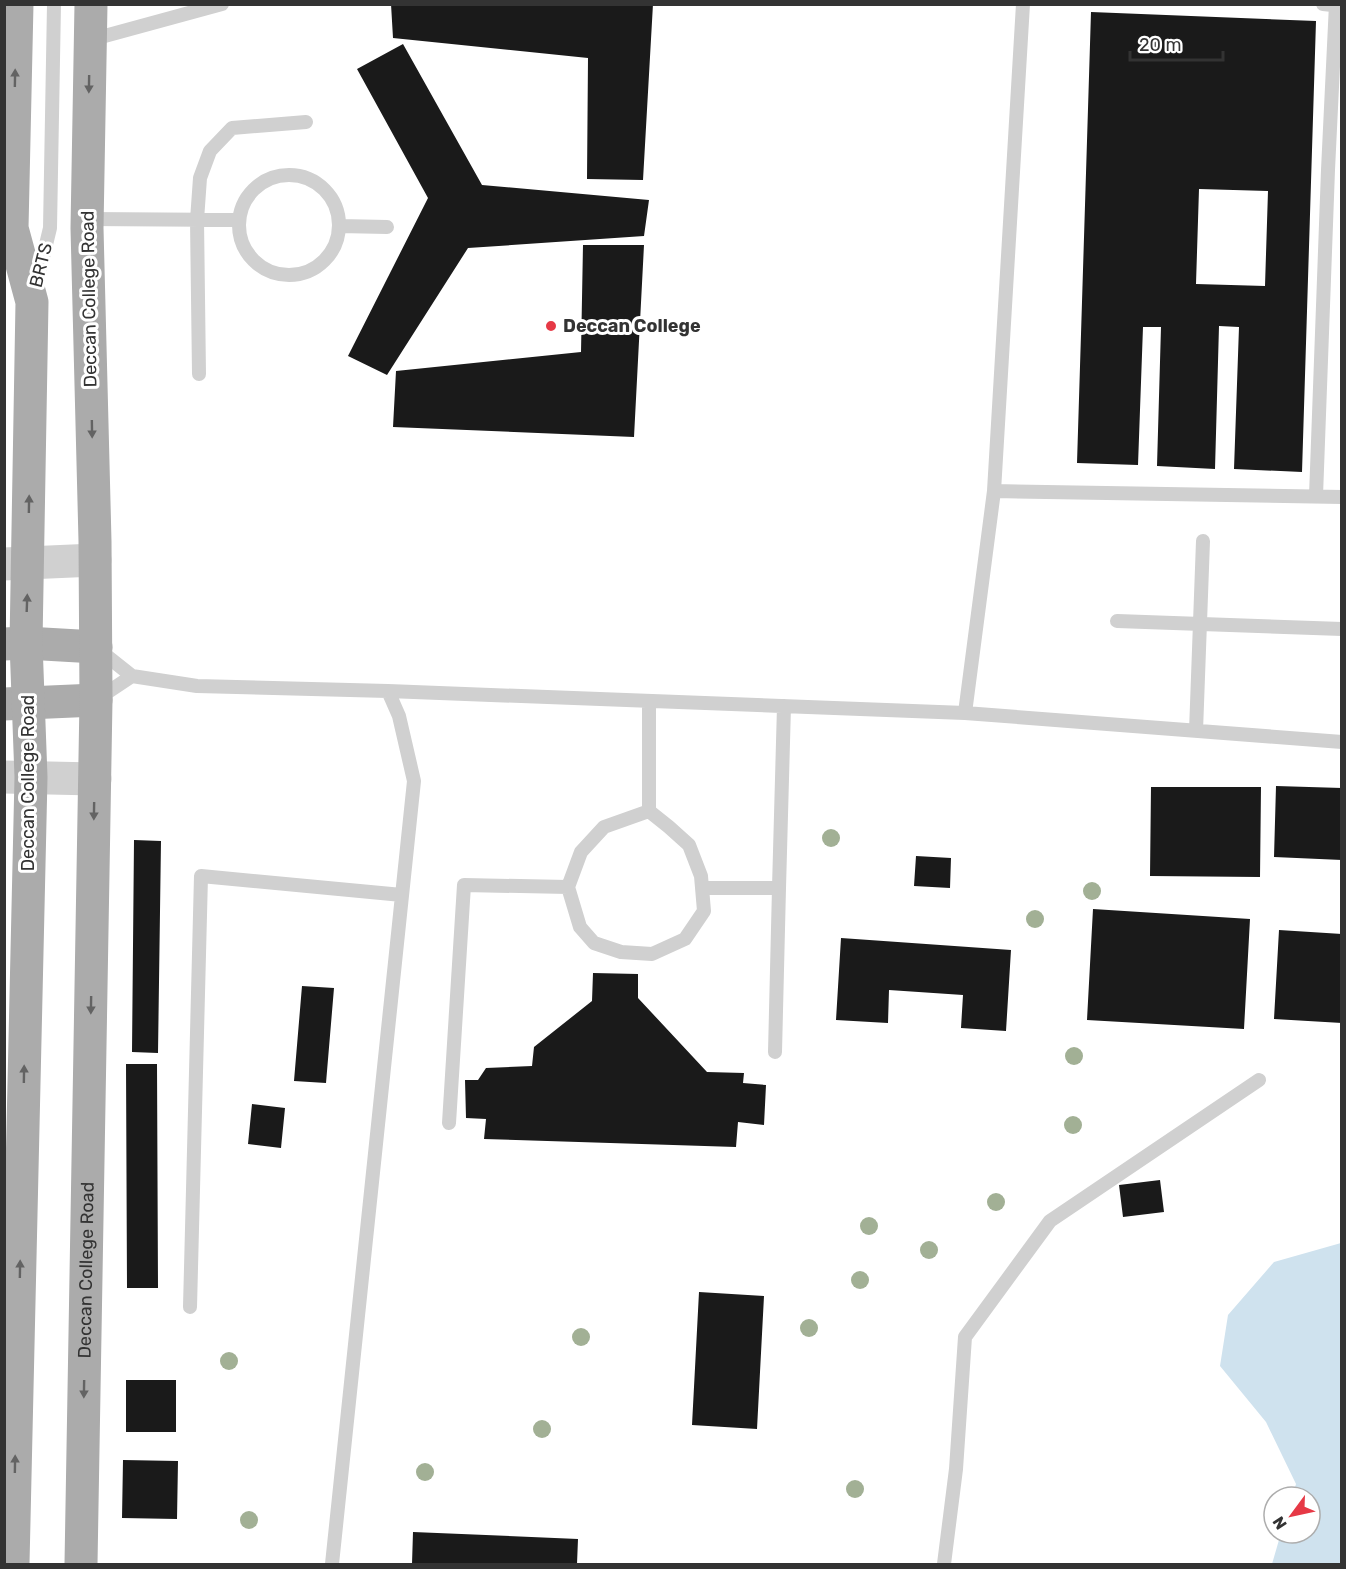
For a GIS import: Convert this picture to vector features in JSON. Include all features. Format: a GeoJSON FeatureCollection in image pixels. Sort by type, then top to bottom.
{"type":"FeatureCollection","features":[{"type":"Feature","properties":{"kind":"main road","name":"Deccan College Road"},"geometry":{"type":"LineString","coordinates":[[13,1564],[18,777],[16,563],[32,302],[12,228],[17,4]]}},
{"type":"Feature","properties":{"kind":"main road","name":"Deccan College Road"},"geometry":{"type":"LineString","coordinates":[[81,1564],[96,700],[87,219],[91,4]]}},
{"type":"Feature","properties":{"kind":"main road"},"geometry":{"type":"LineString","coordinates":[[15,643],[96,647]]}},
{"type":"Feature","properties":{"kind":"main road"},"geometry":{"type":"LineString","coordinates":[[16,704],[96,700]]}},
{"type":"Feature","properties":{"kind":"street"},"geometry":{"type":"LineString","coordinates":[[16,563],[95,560]]}},
{"type":"Feature","properties":{"kind":"street"},"geometry":{"type":"LineString","coordinates":[[18,777],[95,779]]}},
{"type":"Feature","properties":{"kind":"lane","name":"BRTS"},"geometry":{"type":"LineString","coordinates":[[32,302],[50,228],[54,4]]}},
{"type":"Feature","properties":{"kind":"lane"},"geometry":{"type":"LineString","coordinates":[[90,40],[222,4]]}},
{"type":"Feature","properties":{"kind":"lane"},"geometry":{"type":"LineString","coordinates":[[965,713],[994,491],[1023,4]]}},
{"type":"Feature","properties":{"kind":"lane"},"geometry":{"type":"LineString","coordinates":[[1316,496],[1334,5]]}},
{"type":"Feature","properties":{"kind":"lane"},"geometry":{"type":"LineString","coordinates":[[199,374],[197,220],[200,178],[210,151],[232,128],[306,122]]}},
{"type":"Feature","properties":{"kind":"lane"},"geometry":{"type":"LineString","coordinates":[[283,175],[300,176],[316,182],[328,194],[336,209],[340,226],[329,256],[317,267],[302,273],[286,275],[270,272],[246,251],[240,236],[239,220],[243,204],[253,190],[267,180],[283,175]]}},
{"type":"Feature","properties":{"kind":"lane"},"geometry":{"type":"LineString","coordinates":[[87,219],[239,220]]}},
{"type":"Feature","properties":{"kind":"lane"},"geometry":{"type":"LineString","coordinates":[[340,226],[387,227]]}},
{"type":"Feature","properties":{"kind":"lane"},"geometry":{"type":"LineString","coordinates":[[994,491],[1341,497]]}},
{"type":"Feature","properties":{"kind":"lane"},"geometry":{"type":"LineString","coordinates":[[1196,731],[1203,541]]}},
{"type":"Feature","properties":{"kind":"lane"},"geometry":{"type":"LineString","coordinates":[[1117,621],[1341,629]]}},
{"type":"Feature","properties":{"kind":"lane"},"geometry":{"type":"LineString","coordinates":[[96,647],[132,676],[197,686],[965,713],[1341,742]]}},
{"type":"Feature","properties":{"kind":"lane"},"geometry":{"type":"LineString","coordinates":[[96,700],[132,676]]}},
{"type":"Feature","properties":{"kind":"lane"},"geometry":{"type":"LineString","coordinates":[[332,1564],[414,782],[399,716],[388,691]]}},
{"type":"Feature","properties":{"kind":"lane"},"geometry":{"type":"LineString","coordinates":[[649,701],[649,811]]}},
{"type":"Feature","properties":{"kind":"lane"},"geometry":{"type":"LineString","coordinates":[[775,1052],[784,706]]}},
{"type":"Feature","properties":{"kind":"lane"},"geometry":{"type":"LineString","coordinates":[[649,811],[689,845],[701,876],[704,911],[685,939],[652,954],[621,952],[594,944],[580,927],[568,887],[581,852],[604,827],[649,811]]}},
{"type":"Feature","properties":{"kind":"lane"},"geometry":{"type":"LineString","coordinates":[[190,1307],[201,876],[402,895]]}},
{"type":"Feature","properties":{"kind":"lane"},"geometry":{"type":"LineString","coordinates":[[449,1123],[464,885],[568,887]]}},
{"type":"Feature","properties":{"kind":"lane"},"geometry":{"type":"LineString","coordinates":[[702,888],[778,888]]}},
{"type":"Feature","properties":{"kind":"lane"},"geometry":{"type":"LineString","coordinates":[[944,1564],[956,1469],[965,1337],[1050,1221],[1259,1080]]}},
{"type":"Feature","properties":{"kind":"water"},"geometry":{"type":"Polygon","coordinates":[[[1341,1243],[1341,1564],[1272,1564],[1278,1545],[1322,1545],[1322,1485],[1296,1485],[1266,1422],[1220,1366],[1228,1315],[1274,1262],[1341,1243]]]}},
{"type":"Feature","properties":{"kind":"building"},"geometry":{"type":"Polygon","coordinates":[[[391,4],[653,4],[643,180],[587,179],[588,58],[393,38],[391,4]]]}},
{"type":"Feature","properties":{"kind":"building"},"geometry":{"type":"Polygon","coordinates":[[[1091,12],[1316,21],[1302,472],[1234,469],[1239,327],[1219,326],[1215,469],[1157,466],[1161,327],[1143,327],[1138,465],[1077,463],[1091,12]],[[1199,189],[1196,284],[1265,286],[1268,191],[1199,189]]]}},
{"type":"Feature","properties":{"kind":"building"},"geometry":{"type":"Polygon","coordinates":[[[403,44],[482,185],[649,200],[644,236],[468,248],[387,375],[348,356],[428,198],[357,69],[403,44]]]}},
{"type":"Feature","properties":{"kind":"building"},"geometry":{"type":"Polygon","coordinates":[[[583,245],[644,245],[634,437],[393,427],[396,371],[581,352],[583,245]]]}},
{"type":"Feature","properties":{"kind":"building"},"geometry":{"type":"Polygon","coordinates":[[[1276,786],[1342,788],[1342,860],[1274,857],[1276,786]]]}},
{"type":"Feature","properties":{"kind":"building"},"geometry":{"type":"Polygon","coordinates":[[[1151,787],[1261,787],[1260,877],[1150,876],[1151,787]]]}},
{"type":"Feature","properties":{"kind":"building"},"geometry":{"type":"Polygon","coordinates":[[[134,840],[161,841],[158,1053],[132,1052],[134,840]]]}},
{"type":"Feature","properties":{"kind":"building"},"geometry":{"type":"Polygon","coordinates":[[[916,856],[951,858],[950,888],[914,886],[916,856]]]}},
{"type":"Feature","properties":{"kind":"building"},"geometry":{"type":"Polygon","coordinates":[[[1093,909],[1250,919],[1244,1029],[1087,1020],[1093,909]]]}},
{"type":"Feature","properties":{"kind":"building"},"geometry":{"type":"Polygon","coordinates":[[[1279,930],[1342,934],[1342,1023],[1274,1019],[1279,930]]]}},
{"type":"Feature","properties":{"kind":"building"},"geometry":{"type":"Polygon","coordinates":[[[841,938],[1011,950],[1006,1031],[961,1028],[963,995],[889,990],[888,1023],[836,1020],[841,938]]]}},
{"type":"Feature","properties":{"kind":"building"},"geometry":{"type":"Polygon","coordinates":[[[593,973],[638,974],[638,998],[707,1072],[744,1073],[743,1083],[766,1085],[764,1125],[738,1122],[736,1147],[484,1139],[486,1119],[466,1118],[465,1080],[478,1080],[486,1068],[532,1066],[534,1047],[592,1001],[593,973]]]}},
{"type":"Feature","properties":{"kind":"building"},"geometry":{"type":"Polygon","coordinates":[[[302,986],[334,988],[326,1083],[294,1081],[302,986]]]}},
{"type":"Feature","properties":{"kind":"building"},"geometry":{"type":"Polygon","coordinates":[[[126,1064],[157,1064],[158,1288],[127,1288],[126,1064]]]}},
{"type":"Feature","properties":{"kind":"building"},"geometry":{"type":"Polygon","coordinates":[[[252,1104],[285,1108],[281,1148],[248,1144],[252,1104]]]}},
{"type":"Feature","properties":{"kind":"building"},"geometry":{"type":"Polygon","coordinates":[[[1160,1180],[1164,1212],[1123,1217],[1119,1185],[1160,1180]]]}},
{"type":"Feature","properties":{"kind":"building"},"geometry":{"type":"Polygon","coordinates":[[[699,1292],[764,1296],[757,1429],[692,1425],[699,1292]]]}},
{"type":"Feature","properties":{"kind":"building"},"geometry":{"type":"Polygon","coordinates":[[[126,1380],[176,1380],[176,1432],[126,1432],[126,1380]]]}},
{"type":"Feature","properties":{"kind":"building"},"geometry":{"type":"Polygon","coordinates":[[[123,1460],[178,1461],[177,1519],[122,1518],[123,1460]]]}},
{"type":"Feature","properties":{"kind":"building"},"geometry":{"type":"Polygon","coordinates":[[[413,1532],[578,1539],[577,1564],[412,1564],[413,1532]]]}},
{"type":"Feature","properties":{"kind":"place","name":"Deccan College"},"geometry":{"type":"Point","coordinates":[551,326]}}]}
